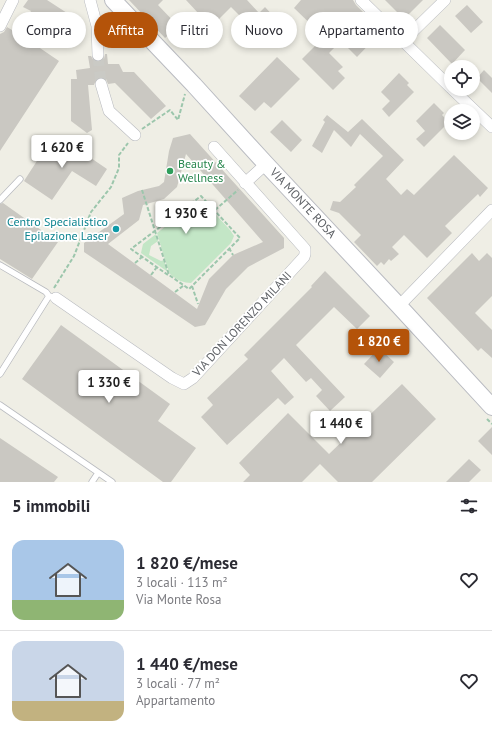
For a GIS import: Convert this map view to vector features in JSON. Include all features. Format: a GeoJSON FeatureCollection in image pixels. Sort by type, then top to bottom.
{"type":"FeatureCollection","features":[{"type":"Feature","properties":{"kind":"street"},"geometry":{"type":"LineString","coordinates":[[0,26],[13,0]]}},
{"type":"Feature","properties":{"kind":"street"},"geometry":{"type":"LineString","coordinates":[[94,0],[89,0],[97,26],[98,55]]}},
{"type":"Feature","properties":{"kind":"street","name":"VIA MONTE ROSA"},"geometry":{"type":"LineString","coordinates":[[113,0],[194,84],[492,408]]}},
{"type":"Feature","properties":{"kind":"street"},"geometry":{"type":"LineString","coordinates":[[361,0],[373,12]]}},
{"type":"Feature","properties":{"kind":"street"},"geometry":{"type":"LineString","coordinates":[[418,26],[445,0]]}},
{"type":"Feature","properties":{"kind":"street"},"geometry":{"type":"LineString","coordinates":[[410,48],[444,80]]}},
{"type":"Feature","properties":{"kind":"street"},"geometry":{"type":"LineString","coordinates":[[101,84],[109,111],[135,134]]}},
{"type":"Feature","properties":{"kind":"street"},"geometry":{"type":"LineString","coordinates":[[460,96],[492,127]]}},
{"type":"Feature","properties":{"kind":"street"},"geometry":{"type":"LineString","coordinates":[[214,147],[243,186],[266,164]]}},
{"type":"Feature","properties":{"kind":"street","name":"VIA DON LORENZO MILANI"},"geometry":{"type":"LineString","coordinates":[[53,297],[172,378],[184,384],[193,378],[299,263],[305,254],[305,249],[243,186]]}},
{"type":"Feature","properties":{"kind":"street"},"geometry":{"type":"LineString","coordinates":[[399,306],[492,210]]}},
{"type":"Feature","properties":{"kind":"lane"},"geometry":{"type":"LineString","coordinates":[[0,200],[20,179]]}},
{"type":"Feature","properties":{"kind":"lane"},"geometry":{"type":"LineString","coordinates":[[0,265],[53,297],[0,374]]}},
{"type":"Feature","properties":{"kind":"lane"},"geometry":{"type":"LineString","coordinates":[[0,405],[112,482]]}},
{"type":"Feature","properties":{"kind":"lane"},"geometry":{"type":"LineString","coordinates":[[92,482],[98,473]]}},
{"type":"Feature","properties":{"kind":"path"},"geometry":{"type":"LineString","coordinates":[[59,281],[74,256],[91,212],[111,187],[120,168],[119,155],[135,134],[170,110],[178,120],[185,94],[194,84]]}},
{"type":"Feature","properties":{"kind":"path"},"geometry":{"type":"LineString","coordinates":[[215,210],[243,186]]}},
{"type":"Feature","properties":{"kind":"path"},"geometry":{"type":"LineString","coordinates":[[142,190],[155,231],[169,276],[188,289],[240,238],[201,196],[155,231],[131,249],[168,275]]}},
{"type":"Feature","properties":{"kind":"path"},"geometry":{"type":"LineString","coordinates":[[229,248],[233,255]]}},
{"type":"Feature","properties":{"kind":"path"},"geometry":{"type":"LineString","coordinates":[[135,263],[142,257]]}},
{"type":"Feature","properties":{"kind":"path"},"geometry":{"type":"LineString","coordinates":[[151,275],[157,267]]}},
{"type":"Feature","properties":{"kind":"path"},"geometry":{"type":"LineString","coordinates":[[174,292],[184,286]]}},
{"type":"Feature","properties":{"kind":"path"},"geometry":{"type":"LineString","coordinates":[[192,286],[198,304]]}},
{"type":"Feature","properties":{"kind":"green space"},"geometry":{"type":"Polygon","coordinates":[[[197,202],[206,204],[234,236],[231,243],[191,283],[188,283],[181,281],[169,272],[157,233],[197,202]]]}},
{"type":"Feature","properties":{"kind":"green space"},"geometry":{"type":"Polygon","coordinates":[[[156,234],[158,241],[151,246],[149,255],[161,261],[164,260],[168,272],[141,253],[143,244],[156,234]]]}},
{"type":"Feature","properties":{"kind":"building"},"geometry":{"type":"Polygon","coordinates":[[[28,0],[47,0],[66,12],[30,12],[23,7],[28,0]]]}},
{"type":"Feature","properties":{"kind":"building"},"geometry":{"type":"Polygon","coordinates":[[[129,0],[163,0],[158,5],[166,13],[166,37],[165,38],[158,31],[158,12],[140,12],[129,0]]]}},
{"type":"Feature","properties":{"kind":"building"},"geometry":{"type":"Polygon","coordinates":[[[186,0],[247,0],[258,12],[236,12],[231,7],[223,15],[223,12],[197,12],[186,0]]]}},
{"type":"Feature","properties":{"kind":"building"},"geometry":{"type":"Polygon","coordinates":[[[301,0],[353,0],[363,12],[305,12],[305,19],[294,8],[301,0]]]}},
{"type":"Feature","properties":{"kind":"building"},"geometry":{"type":"Polygon","coordinates":[[[385,0],[423,0],[411,12],[397,12],[385,0]]]}},
{"type":"Feature","properties":{"kind":"building"},"geometry":{"type":"Polygon","coordinates":[[[467,5],[483,22],[471,33],[455,16],[467,5]]]}},
{"type":"Feature","properties":{"kind":"building"},"geometry":{"type":"Polygon","coordinates":[[[265,7],[270,12],[260,12],[265,7]]]}},
{"type":"Feature","properties":{"kind":"building"},"geometry":{"type":"Polygon","coordinates":[[[440,25],[465,50],[456,60],[448,60],[427,38],[440,25]]]}},
{"type":"Feature","properties":{"kind":"building"},"geometry":{"type":"Polygon","coordinates":[[[7,27],[12,30],[12,48],[40,48],[59,61],[0,151],[0,34],[4,32],[7,27]]]}},
{"type":"Feature","properties":{"kind":"building"},"geometry":{"type":"Polygon","coordinates":[[[313,48],[334,48],[329,53],[343,67],[338,71],[345,78],[333,90],[302,59],[313,48]]]}},
{"type":"Feature","properties":{"kind":"building"},"geometry":{"type":"Polygon","coordinates":[[[348,48],[366,48],[357,57],[348,48]]]}},
{"type":"Feature","properties":{"kind":"building"},"geometry":{"type":"Polygon","coordinates":[[[105,54],[107,54],[108,64],[119,64],[123,72],[134,72],[166,106],[151,119],[115,83],[108,84],[106,79],[99,77],[94,85],[88,85],[92,130],[87,133],[71,121],[71,79],[77,79],[76,70],[90,68],[88,56],[91,56],[94,61],[99,62],[104,59],[105,54]]]}},
{"type":"Feature","properties":{"kind":"building"},"geometry":{"type":"Polygon","coordinates":[[[277,57],[300,79],[271,108],[264,102],[255,111],[239,96],[277,57]]]}},
{"type":"Feature","properties":{"kind":"building"},"geometry":{"type":"Polygon","coordinates":[[[484,70],[492,78],[492,93],[480,81],[480,75],[484,70]]]}},
{"type":"Feature","properties":{"kind":"building"},"geometry":{"type":"Polygon","coordinates":[[[399,73],[409,83],[407,85],[414,92],[389,117],[382,109],[390,101],[381,92],[399,73]]]}},
{"type":"Feature","properties":{"kind":"building"},"geometry":{"type":"Polygon","coordinates":[[[434,103],[444,113],[442,115],[444,117],[444,127],[424,147],[416,139],[425,131],[416,121],[434,103]]]}},
{"type":"Feature","properties":{"kind":"building"},"geometry":{"type":"Polygon","coordinates":[[[327,115],[348,132],[362,119],[404,160],[386,179],[401,195],[407,189],[414,195],[454,155],[488,188],[480,197],[478,194],[445,226],[452,233],[427,258],[404,235],[392,247],[399,254],[391,261],[389,259],[384,265],[381,262],[377,266],[354,242],[361,235],[339,213],[330,210],[333,201],[340,202],[356,187],[354,185],[383,156],[360,134],[351,147],[334,130],[322,153],[312,146],[325,122],[323,120],[327,115]]]}},
{"type":"Feature","properties":{"kind":"building"},"geometry":{"type":"Polygon","coordinates":[[[282,120],[302,140],[291,152],[270,132],[282,120]]]}},
{"type":"Feature","properties":{"kind":"building"},"geometry":{"type":"Polygon","coordinates":[[[190,134],[284,238],[284,248],[248,267],[226,289],[205,325],[195,327],[84,252],[84,243],[124,214],[122,198],[138,191],[159,186],[164,182],[169,151],[173,138],[190,134]],[[186,154],[177,187],[164,199],[143,205],[139,220],[108,244],[197,309],[209,279],[233,255],[263,242],[186,154]]]}},
{"type":"Feature","properties":{"kind":"building"},"geometry":{"type":"Polygon","coordinates":[[[53,136],[86,159],[88,156],[107,169],[96,186],[72,171],[52,200],[24,181],[53,136]]]}},
{"type":"Feature","properties":{"kind":"building"},"geometry":{"type":"Polygon","coordinates":[[[3,203],[58,242],[32,279],[0,259],[0,204],[3,203]]]}},
{"type":"Feature","properties":{"kind":"building"},"geometry":{"type":"Polygon","coordinates":[[[472,253],[479,261],[487,253],[492,258],[492,296],[475,313],[492,330],[492,358],[481,348],[478,351],[427,298],[472,253]]]}},
{"type":"Feature","properties":{"kind":"building"},"geometry":{"type":"Polygon","coordinates":[[[325,271],[370,316],[357,329],[334,307],[296,345],[345,397],[330,411],[316,396],[322,390],[311,378],[306,382],[284,358],[271,371],[294,397],[285,405],[278,398],[227,445],[201,417],[213,405],[207,398],[248,359],[244,355],[312,287],[311,286],[325,271]]]}},
{"type":"Feature","properties":{"kind":"building"},"geometry":{"type":"Polygon","coordinates":[[[61,325],[170,404],[158,421],[196,448],[171,482],[163,482],[22,379],[61,325]]]}},
{"type":"Feature","properties":{"kind":"building"},"geometry":{"type":"Polygon","coordinates":[[[379,348],[394,362],[380,378],[364,364],[379,348]]]}},
{"type":"Feature","properties":{"kind":"building"},"geometry":{"type":"Polygon","coordinates":[[[402,384],[436,419],[372,482],[338,482],[320,464],[302,482],[243,482],[250,475],[239,463],[288,413],[329,454],[402,384]]]}},
{"type":"Feature","properties":{"kind":"building"},"geometry":{"type":"Polygon","coordinates":[[[492,427],[492,455],[478,441],[492,427]]]}},
{"type":"Feature","properties":{"kind":"building"},"geometry":{"type":"Polygon","coordinates":[[[0,438],[58,477],[54,482],[0,482],[0,438]]]}},
{"type":"Feature","properties":{"kind":"building"},"geometry":{"type":"Polygon","coordinates":[[[469,459],[481,470],[469,482],[446,482],[469,459]]]}},
{"type":"Feature","properties":{"kind":"tunnel"},"geometry":{"type":"LineString","coordinates":[[98,55],[101,84]]}},
{"type":"Feature","properties":{"kind":"place","name":"Beauty & Wellness"},"geometry":{"type":"Point","coordinates":[170,171]}},
{"type":"Feature","properties":{"kind":"place","name":"Centro Specialistico Epilazione Laser"},"geometry":{"type":"Point","coordinates":[116,229]}}]}
